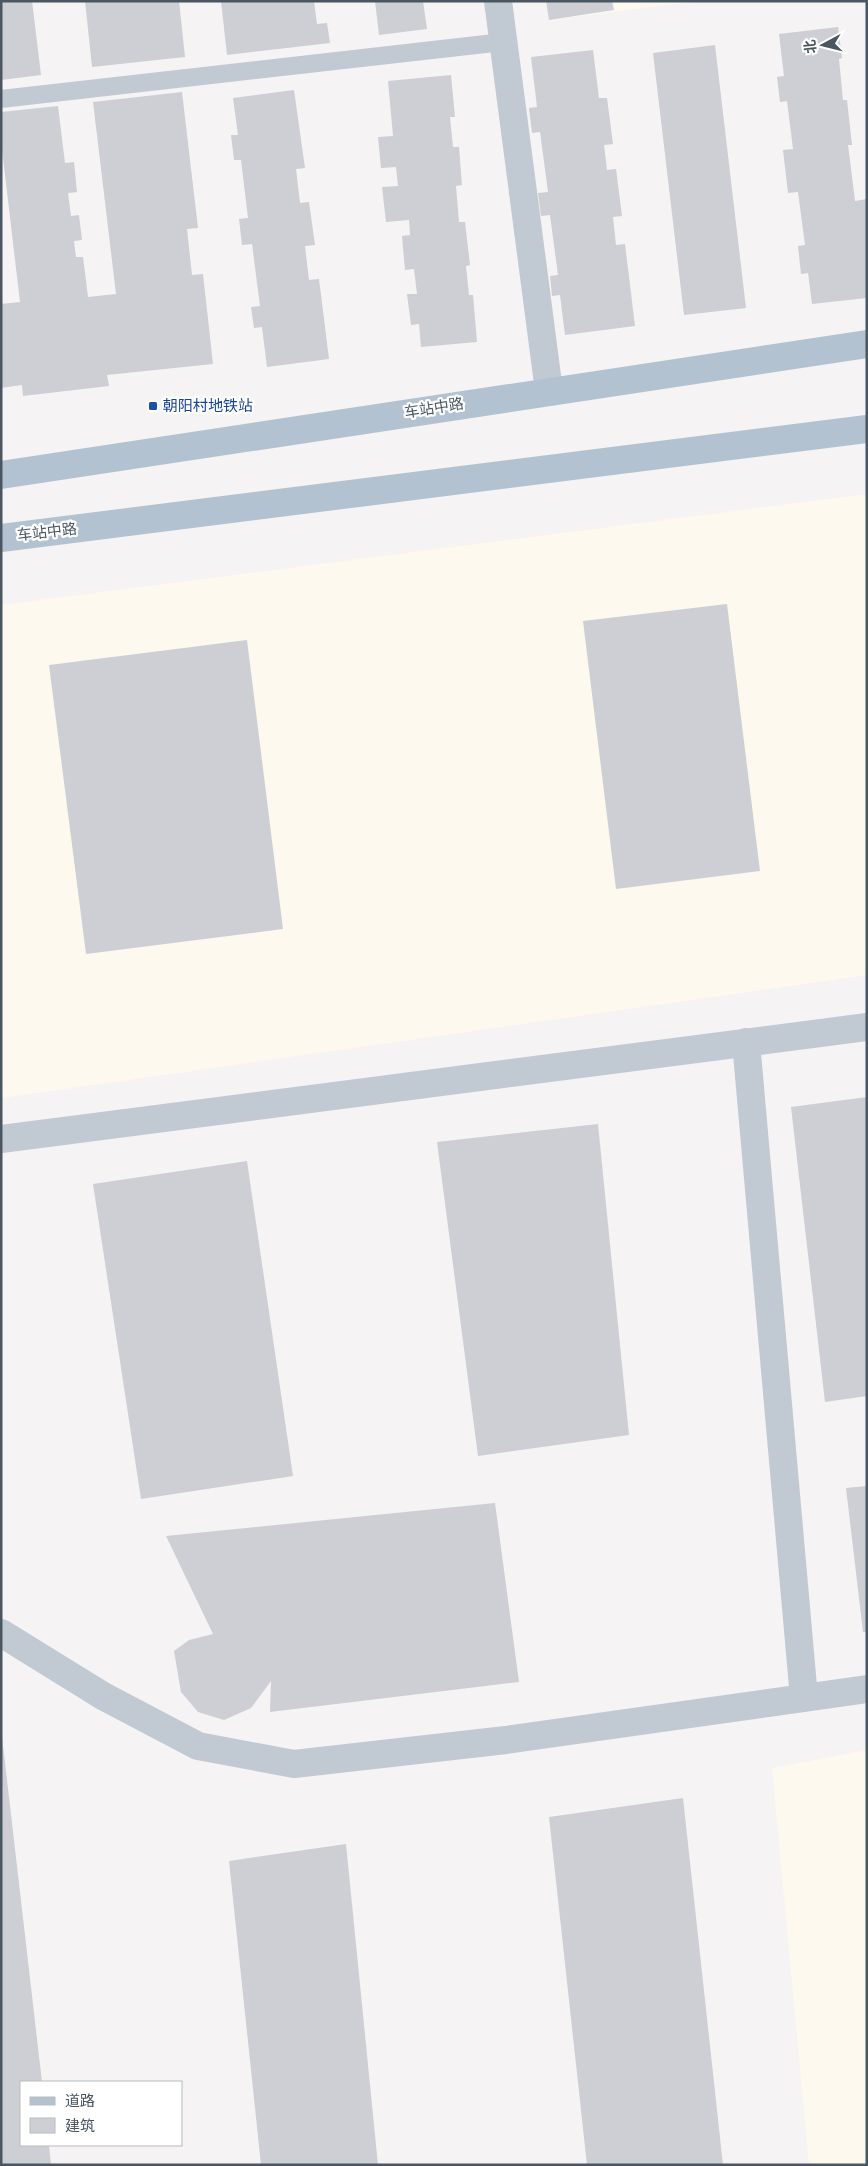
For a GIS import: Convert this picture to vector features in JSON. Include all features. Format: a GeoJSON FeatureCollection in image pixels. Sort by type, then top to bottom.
{"type":"FeatureCollection","features":[{"type":"Feature","properties":{"kind":"main road","name":"车站中路"},"geometry":{"type":"LineString","coordinates":[[1,475],[867,344]]}},
{"type":"Feature","properties":{"kind":"main road","name":"车站中路"},"geometry":{"type":"LineString","coordinates":[[1,538],[867,429]]}},
{"type":"Feature","properties":{"kind":"street"},"geometry":{"type":"LineString","coordinates":[[498,1],[549,391]]}},
{"type":"Feature","properties":{"kind":"street"},"geometry":{"type":"LineString","coordinates":[[1,1139],[867,1027]]}},
{"type":"Feature","properties":{"kind":"street"},"geometry":{"type":"LineString","coordinates":[[746,1042],[804,1698]]}},
{"type":"Feature","properties":{"kind":"street"},"geometry":{"type":"LineString","coordinates":[[2,1630],[103,1696],[198,1746],[294,1764],[506,1740],[867,1689]]}},
{"type":"Feature","properties":{"kind":"lane"},"geometry":{"type":"LineString","coordinates":[[1,99],[503,42]]}},
{"type":"Feature","properties":{"kind":"shaded area"},"geometry":{"type":"Polygon","coordinates":[[[545,1],[698,1],[549,20],[545,1]]]}},
{"type":"Feature","properties":{"kind":"shaded area"},"geometry":{"type":"Polygon","coordinates":[[[867,494],[867,975],[2,1098],[1,605],[867,494]]]}},
{"type":"Feature","properties":{"kind":"shaded area"},"geometry":{"type":"Polygon","coordinates":[[[867,1750],[867,2165],[809,2165],[772,1768],[867,1750]]]}},
{"type":"Feature","properties":{"kind":"building"},"geometry":{"type":"Polygon","coordinates":[[[1,1],[32,1],[41,75],[1,80],[1,1]]]}},
{"type":"Feature","properties":{"kind":"building"},"geometry":{"type":"Polygon","coordinates":[[[85,1],[179,1],[185,57],[92,67],[85,1]]]}},
{"type":"Feature","properties":{"kind":"building"},"geometry":{"type":"Polygon","coordinates":[[[221,1],[314,1],[317,24],[327,23],[330,43],[227,55],[221,1]]]}},
{"type":"Feature","properties":{"kind":"building"},"geometry":{"type":"Polygon","coordinates":[[[375,1],[423,1],[427,29],[379,35],[375,1]]]}},
{"type":"Feature","properties":{"kind":"building"},"geometry":{"type":"Polygon","coordinates":[[[546,1],[612,1],[614,10],[549,20],[546,1]]]}},
{"type":"Feature","properties":{"kind":"building"},"geometry":{"type":"Polygon","coordinates":[[[838,27],[842,58],[839,59],[843,100],[847,100],[852,145],[848,145],[855,201],[867,199],[867,298],[812,304],[808,273],[801,274],[798,246],[805,245],[798,192],[788,193],[783,150],[793,149],[787,101],[780,102],[777,77],[784,76],[779,34],[838,27]]]}},
{"type":"Feature","properties":{"kind":"building"},"geometry":{"type":"Polygon","coordinates":[[[715,45],[746,308],[684,315],[653,53],[715,45]]]}},
{"type":"Feature","properties":{"kind":"building"},"geometry":{"type":"Polygon","coordinates":[[[593,50],[599,98],[607,98],[613,144],[604,145],[607,170],[616,169],[622,216],[613,217],[616,245],[625,244],[635,326],[565,335],[560,295],[552,296],[550,276],[558,275],[550,215],[541,216],[538,193],[548,192],[540,132],[532,133],[529,108],[537,107],[531,57],[593,50]]]}},
{"type":"Feature","properties":{"kind":"building"},"geometry":{"type":"Polygon","coordinates":[[[451,75],[455,117],[450,117],[453,147],[459,147],[462,185],[456,186],[459,222],[465,222],[470,265],[466,266],[469,295],[473,295],[477,342],[421,347],[419,324],[411,325],[407,294],[417,294],[414,269],[405,270],[402,236],[410,235],[409,220],[386,222],[382,187],[398,186],[396,167],[381,168],[378,137],[393,136],[388,81],[451,75]]]}},
{"type":"Feature","properties":{"kind":"building"},"geometry":{"type":"Polygon","coordinates":[[[294,90],[305,168],[296,169],[300,203],[309,202],[315,245],[305,246],[309,280],[319,279],[329,359],[267,367],[262,327],[254,328],[251,307],[260,306],[252,244],[242,245],[239,219],[248,218],[241,160],[234,160],[231,135],[238,135],[233,98],[294,90]]]}},
{"type":"Feature","properties":{"kind":"building"},"geometry":{"type":"Polygon","coordinates":[[[182,92],[198,228],[187,229],[192,275],[203,274],[213,364],[107,375],[109,386],[23,396],[22,385],[1,388],[1,304],[20,302],[1,141],[1,112],[58,106],[65,163],[74,162],[77,192],[68,193],[71,216],[79,215],[82,240],[74,241],[76,257],[83,257],[88,297],[116,294],[93,102],[182,92]]]}},
{"type":"Feature","properties":{"kind":"building"},"geometry":{"type":"Polygon","coordinates":[[[727,604],[760,871],[616,889],[583,621],[727,604]]]}},
{"type":"Feature","properties":{"kind":"building"},"geometry":{"type":"Polygon","coordinates":[[[247,640],[283,929],[86,954],[49,665],[247,640]]]}},
{"type":"Feature","properties":{"kind":"building"},"geometry":{"type":"Polygon","coordinates":[[[867,1097],[867,1396],[825,1402],[791,1107],[867,1097]]]}},
{"type":"Feature","properties":{"kind":"building"},"geometry":{"type":"Polygon","coordinates":[[[598,1124],[629,1435],[478,1456],[437,1142],[598,1124]]]}},
{"type":"Feature","properties":{"kind":"building"},"geometry":{"type":"Polygon","coordinates":[[[247,1161],[293,1476],[141,1499],[93,1184],[247,1161]]]}},
{"type":"Feature","properties":{"kind":"building"},"geometry":{"type":"Polygon","coordinates":[[[867,1486],[867,1632],[863,1632],[846,1488],[867,1486]]]}},
{"type":"Feature","properties":{"kind":"building"},"geometry":{"type":"Polygon","coordinates":[[[495,1503],[519,1682],[270,1712],[271,1681],[251,1708],[224,1720],[198,1712],[181,1692],[174,1651],[189,1640],[213,1634],[166,1536],[495,1503]]]}},
{"type":"Feature","properties":{"kind":"building"},"geometry":{"type":"Polygon","coordinates":[[[1,1728],[42,2081],[20,2081],[20,2146],[49,2146],[51,2165],[1,2165],[1,1728]]]}},
{"type":"Feature","properties":{"kind":"building"},"geometry":{"type":"Polygon","coordinates":[[[683,1798],[723,2165],[587,2165],[549,1817],[683,1798]]]}},
{"type":"Feature","properties":{"kind":"building"},"geometry":{"type":"Polygon","coordinates":[[[346,1844],[378,2165],[261,2165],[229,1861],[346,1844]]]}},
{"type":"Feature","properties":{"kind":"place","name":"朝阳村地铁站"},"geometry":{"type":"Point","coordinates":[153,406]}}]}
